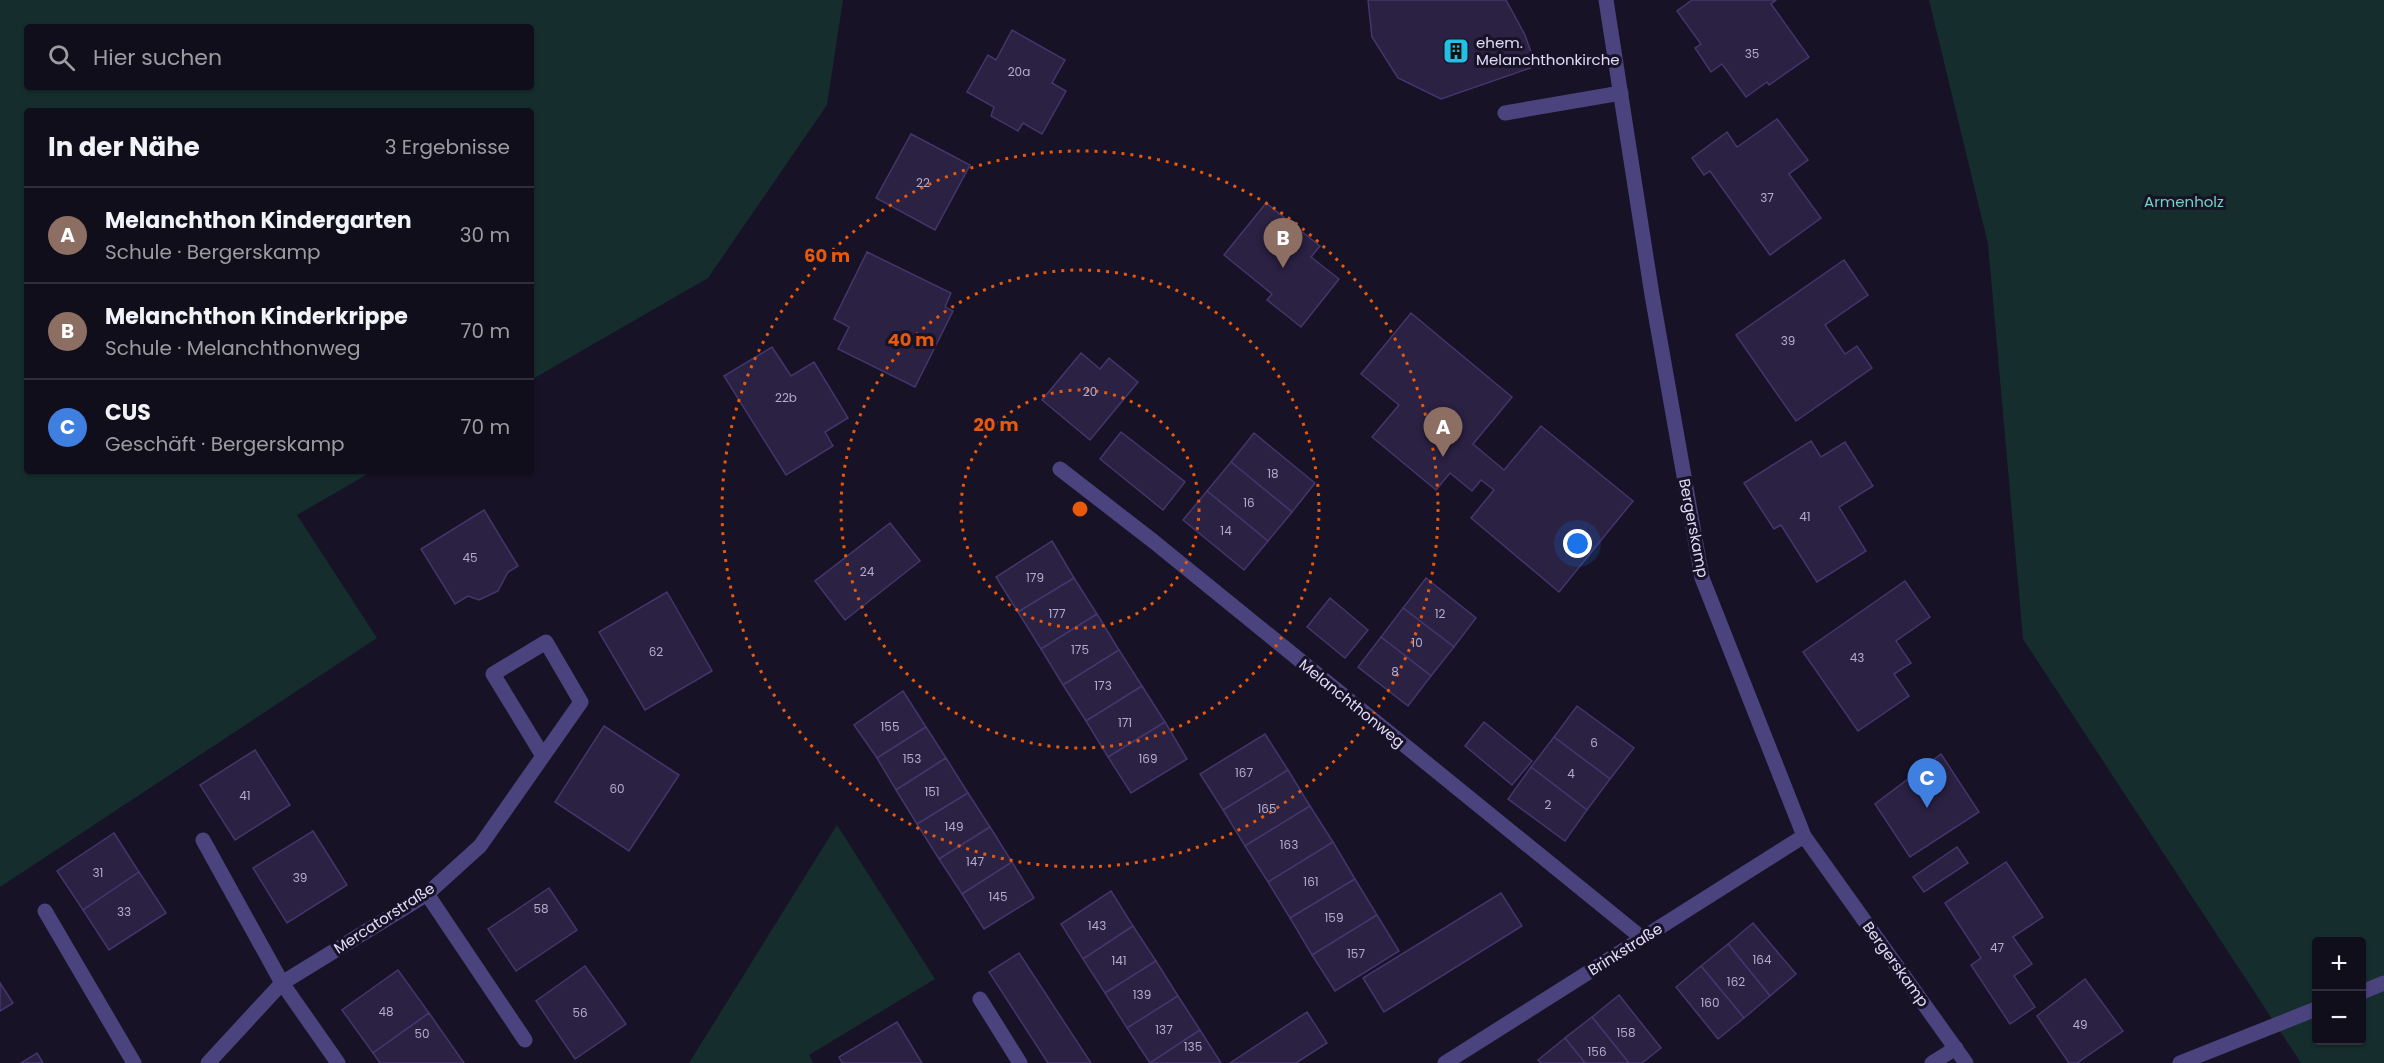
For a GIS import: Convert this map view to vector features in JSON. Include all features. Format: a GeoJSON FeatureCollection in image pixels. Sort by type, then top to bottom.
{"type":"FeatureCollection","features":[{"type":"Feature","properties":{"kind":"street","name":"Bergerskamp"},"geometry":{"type":"LineString","coordinates":[[1606,0],[1652,295],[1702,578],[1804,836],[1966,1063]]}},
{"type":"Feature","properties":{"kind":"street"},"geometry":{"type":"LineString","coordinates":[[1505,113],[1621,93]]}},
{"type":"Feature","properties":{"kind":"street","name":"Melanchthonweg"},"geometry":{"type":"LineString","coordinates":[[1060,469],[1162,548],[1641,938]]}},
{"type":"Feature","properties":{"kind":"street","name":"Mercatorstraße"},"geometry":{"type":"LineString","coordinates":[[208,1063],[282,983],[427,894],[480,846],[581,702],[546,642],[493,674],[543,756]]}},
{"type":"Feature","properties":{"kind":"street","name":"Brinkstraße"},"geometry":{"type":"LineString","coordinates":[[1445,1063],[1463,1058],[1641,938],[1804,836]]}},
{"type":"Feature","properties":{"kind":"street"},"geometry":{"type":"LineString","coordinates":[[203,840],[282,983],[338,1063]]}},
{"type":"Feature","properties":{"kind":"street"},"geometry":{"type":"LineString","coordinates":[[427,894],[525,1040]]}},
{"type":"Feature","properties":{"kind":"street"},"geometry":{"type":"LineString","coordinates":[[45,911],[134,1063]]}},
{"type":"Feature","properties":{"kind":"street"},"geometry":{"type":"LineString","coordinates":[[2364,991],[2384,983]]}},
{"type":"Feature","properties":{"kind":"street"},"geometry":{"type":"LineString","coordinates":[[980,999],[1020,1063]]}},
{"type":"Feature","properties":{"kind":"street"},"geometry":{"type":"LineString","coordinates":[[2180,1063],[2312,1012]]}},
{"type":"Feature","properties":{"kind":"street"},"geometry":{"type":"LineString","coordinates":[[1932,1063],[1956,1048]]}},
{"type":"Feature","properties":{"kind":"green space"},"geometry":{"type":"Polygon","coordinates":[[[0,0],[843,0],[827,105],[708,278],[534,378],[534,108],[24,108],[24,474],[368,474],[297,515],[377,638],[0,887],[0,0]]]}},
{"type":"Feature","properties":{"kind":"green space","name":"Armenholz"},"geometry":{"type":"Polygon","coordinates":[[[1929,0],[2384,0],[2384,1063],[2301,1063],[2023,639],[1988,244],[1929,0]]]}},
{"type":"Feature","properties":{"kind":"green space"},"geometry":{"type":"Polygon","coordinates":[[[837,825],[935,979],[809,1055],[813,1063],[689,1063],[837,825]]]}},
{"type":"Feature","properties":{"kind":"building","name":"ehem. Melanchthonkirche"},"geometry":{"type":"Polygon","coordinates":[[[1368,0],[1506,0],[1525,35],[1536,66],[1441,99],[1398,78],[1372,37],[1368,0]]]}},
{"type":"Feature","properties":{"kind":"building"},"geometry":{"type":"Polygon","coordinates":[[[1692,0],[1776,0],[1771,4],[1809,57],[1769,85],[1767,82],[1746,97],[1722,64],[1711,72],[1695,48],[1701,44],[1677,11],[1692,0]]]}},
{"type":"Feature","properties":{"kind":"building"},"geometry":{"type":"Polygon","coordinates":[[[1012,30],[1065,60],[1052,83],[1066,91],[1042,134],[1023,123],[1018,131],[991,116],[994,107],[967,92],[988,55],[996,60],[1012,30]]]}},
{"type":"Feature","properties":{"kind":"building"},"geometry":{"type":"Polygon","coordinates":[[[1777,119],[1808,160],[1789,174],[1821,218],[1770,255],[1710,171],[1704,175],[1692,158],[1727,132],[1737,147],[1777,119]]]}},
{"type":"Feature","properties":{"kind":"building"},"geometry":{"type":"Polygon","coordinates":[[[911,134],[970,165],[935,230],[876,198],[911,134]]]}},
{"type":"Feature","properties":{"kind":"building"},"geometry":{"type":"Polygon","coordinates":[[[1266,203],[1320,246],[1311,257],[1339,279],[1301,327],[1267,300],[1272,294],[1224,255],[1266,203]]]}},
{"type":"Feature","properties":{"kind":"building"},"geometry":{"type":"Polygon","coordinates":[[[867,252],[951,293],[945,307],[953,311],[915,387],[838,349],[849,327],[834,319],[867,252]]]}},
{"type":"Feature","properties":{"kind":"building"},"geometry":{"type":"Polygon","coordinates":[[[1844,260],[1868,295],[1825,325],[1845,354],[1857,346],[1872,368],[1796,421],[1736,335],[1844,260]]]}},
{"type":"Feature","properties":{"kind":"building"},"geometry":{"type":"Polygon","coordinates":[[[1411,313],[1512,397],[1473,444],[1504,470],[1541,426],[1633,501],[1559,592],[1471,518],[1494,490],[1481,480],[1472,491],[1450,473],[1436,490],[1372,437],[1399,405],[1361,374],[1411,313]]]}},
{"type":"Feature","properties":{"kind":"building"},"geometry":{"type":"Polygon","coordinates":[[[772,347],[791,376],[814,362],[848,418],[825,432],[833,446],[786,475],[724,376],[772,347]]]}},
{"type":"Feature","properties":{"kind":"building"},"geometry":{"type":"Polygon","coordinates":[[[1081,353],[1100,369],[1109,358],[1138,382],[1090,440],[1042,400],[1081,353]]]}},
{"type":"Feature","properties":{"kind":"building"},"geometry":{"type":"Polygon","coordinates":[[[1121,432],[1185,482],[1163,510],[1100,459],[1121,432]]]}},
{"type":"Feature","properties":{"kind":"building"},"geometry":{"type":"Polygon","coordinates":[[[1254,433],[1315,483],[1292,512],[1231,462],[1254,433]]]}},
{"type":"Feature","properties":{"kind":"building"},"geometry":{"type":"Polygon","coordinates":[[[1811,441],[1821,457],[1845,442],[1873,486],[1839,507],[1866,551],[1817,582],[1781,525],[1774,529],[1744,483],[1811,441]]]}},
{"type":"Feature","properties":{"kind":"building"},"geometry":{"type":"Polygon","coordinates":[[[1231,462],[1292,512],[1268,541],[1207,491],[1231,462]]]}},
{"type":"Feature","properties":{"kind":"building"},"geometry":{"type":"Polygon","coordinates":[[[1207,491],[1268,541],[1244,570],[1183,520],[1207,491]]]}},
{"type":"Feature","properties":{"kind":"building"},"geometry":{"type":"Polygon","coordinates":[[[484,510],[518,566],[508,572],[498,591],[479,600],[468,596],[455,604],[421,549],[484,510]]]}},
{"type":"Feature","properties":{"kind":"building"},"geometry":{"type":"Polygon","coordinates":[[[890,523],[920,561],[845,620],[815,581],[890,523]]]}},
{"type":"Feature","properties":{"kind":"building"},"geometry":{"type":"Polygon","coordinates":[[[1052,541],[1074,578],[1018,612],[996,577],[1052,541]]]}},
{"type":"Feature","properties":{"kind":"building"},"geometry":{"type":"Polygon","coordinates":[[[1074,578],[1097,614],[1041,649],[1018,612],[1074,578]]]}},
{"type":"Feature","properties":{"kind":"building"},"geometry":{"type":"Polygon","coordinates":[[[1426,578],[1476,618],[1454,647],[1403,608],[1426,578]]]}},
{"type":"Feature","properties":{"kind":"building"},"geometry":{"type":"Polygon","coordinates":[[[1905,581],[1930,617],[1896,641],[1911,663],[1894,674],[1909,696],[1858,731],[1803,652],[1905,581]]]}},
{"type":"Feature","properties":{"kind":"building"},"geometry":{"type":"Polygon","coordinates":[[[667,592],[712,671],[645,710],[599,632],[667,592]]]}},
{"type":"Feature","properties":{"kind":"building"},"geometry":{"type":"Polygon","coordinates":[[[1330,598],[1368,630],[1345,658],[1307,627],[1330,598]]]}},
{"type":"Feature","properties":{"kind":"building"},"geometry":{"type":"Polygon","coordinates":[[[1403,608],[1454,647],[1431,676],[1381,637],[1403,608]]]}},
{"type":"Feature","properties":{"kind":"building"},"geometry":{"type":"Polygon","coordinates":[[[1097,614],[1119,650],[1063,685],[1041,649],[1097,614]]]}},
{"type":"Feature","properties":{"kind":"building"},"geometry":{"type":"Polygon","coordinates":[[[1381,637],[1431,676],[1408,706],[1358,667],[1381,637]]]}},
{"type":"Feature","properties":{"kind":"building"},"geometry":{"type":"Polygon","coordinates":[[[1119,650],[1142,686],[1086,721],[1063,685],[1119,650]]]}},
{"type":"Feature","properties":{"kind":"building"},"geometry":{"type":"Polygon","coordinates":[[[1142,686],[1165,722],[1108,757],[1086,721],[1142,686]]]}},
{"type":"Feature","properties":{"kind":"building"},"geometry":{"type":"Polygon","coordinates":[[[903,691],[926,727],[877,758],[854,725],[903,691]]]}},
{"type":"Feature","properties":{"kind":"building"},"geometry":{"type":"Polygon","coordinates":[[[1577,706],[1634,748],[1610,779],[1554,737],[1577,706]]]}},
{"type":"Feature","properties":{"kind":"building"},"geometry":{"type":"Polygon","coordinates":[[[1165,722],[1187,759],[1131,793],[1108,757],[1165,722]]]}},
{"type":"Feature","properties":{"kind":"building"},"geometry":{"type":"Polygon","coordinates":[[[1484,722],[1532,761],[1512,785],[1465,746],[1484,722]]]}},
{"type":"Feature","properties":{"kind":"building"},"geometry":{"type":"Polygon","coordinates":[[[604,726],[679,775],[629,851],[555,802],[604,726]]]}},
{"type":"Feature","properties":{"kind":"building"},"geometry":{"type":"Polygon","coordinates":[[[926,727],[946,758],[896,790],[877,758],[926,727]]]}},
{"type":"Feature","properties":{"kind":"building"},"geometry":{"type":"Polygon","coordinates":[[[1265,734],[1288,770],[1223,810],[1200,774],[1265,734]]]}},
{"type":"Feature","properties":{"kind":"building"},"geometry":{"type":"Polygon","coordinates":[[[1554,737],[1610,779],[1587,810],[1531,767],[1554,737]]]}},
{"type":"Feature","properties":{"kind":"building"},"geometry":{"type":"Polygon","coordinates":[[[255,750],[290,805],[235,840],[200,785],[255,750]]]}},
{"type":"Feature","properties":{"kind":"building"},"geometry":{"type":"Polygon","coordinates":[[[1941,754],[1979,812],[1910,857],[1875,804],[1941,754]]]}},
{"type":"Feature","properties":{"kind":"building"},"geometry":{"type":"Polygon","coordinates":[[[946,758],[968,793],[917,824],[896,790],[946,758]]]}},
{"type":"Feature","properties":{"kind":"building"},"geometry":{"type":"Polygon","coordinates":[[[1531,767],[1587,810],[1565,841],[1508,799],[1531,767]]]}},
{"type":"Feature","properties":{"kind":"building"},"geometry":{"type":"Polygon","coordinates":[[[1288,770],[1310,806],[1245,846],[1223,810],[1288,770]]]}},
{"type":"Feature","properties":{"kind":"building"},"geometry":{"type":"Polygon","coordinates":[[[968,793],[990,827],[939,859],[917,824],[968,793]]]}},
{"type":"Feature","properties":{"kind":"building"},"geometry":{"type":"Polygon","coordinates":[[[1310,806],[1333,842],[1268,882],[1245,846],[1310,806]]]}},
{"type":"Feature","properties":{"kind":"building"},"geometry":{"type":"Polygon","coordinates":[[[990,827],[1012,862],[962,894],[939,859],[990,827]]]}},
{"type":"Feature","properties":{"kind":"building"},"geometry":{"type":"Polygon","coordinates":[[[313,831],[347,885],[287,923],[253,868],[313,831]]]}},
{"type":"Feature","properties":{"kind":"building"},"geometry":{"type":"Polygon","coordinates":[[[114,833],[139,872],[83,910],[57,871],[114,833]]]}},
{"type":"Feature","properties":{"kind":"building"},"geometry":{"type":"Polygon","coordinates":[[[1333,842],[1355,879],[1290,918],[1268,882],[1333,842]]]}},
{"type":"Feature","properties":{"kind":"building"},"geometry":{"type":"Polygon","coordinates":[[[1957,847],[1968,863],[1924,892],[1913,877],[1957,847]]]}},
{"type":"Feature","properties":{"kind":"building"},"geometry":{"type":"Polygon","coordinates":[[[1012,862],[1034,898],[984,929],[962,894],[1012,862]]]}},
{"type":"Feature","properties":{"kind":"building"},"geometry":{"type":"Polygon","coordinates":[[[2006,862],[2043,917],[2013,937],[2032,964],[2014,976],[2035,1007],[2010,1024],[1971,965],[1981,958],[1945,903],[2006,862]]]}},
{"type":"Feature","properties":{"kind":"building"},"geometry":{"type":"Polygon","coordinates":[[[139,872],[166,913],[109,950],[83,910],[139,872]]]}},
{"type":"Feature","properties":{"kind":"building"},"geometry":{"type":"Polygon","coordinates":[[[1355,879],[1377,915],[1312,955],[1290,918],[1355,879]]]}},
{"type":"Feature","properties":{"kind":"building"},"geometry":{"type":"Polygon","coordinates":[[[549,888],[577,930],[516,971],[488,929],[549,888]]]}},
{"type":"Feature","properties":{"kind":"building"},"geometry":{"type":"Polygon","coordinates":[[[1111,891],[1133,926],[1083,959],[1061,924],[1111,891]]]}},
{"type":"Feature","properties":{"kind":"building"},"geometry":{"type":"Polygon","coordinates":[[[1501,893],[1522,926],[1384,1012],[1363,978],[1501,893]]]}},
{"type":"Feature","properties":{"kind":"building"},"geometry":{"type":"Polygon","coordinates":[[[1377,915],[1399,951],[1335,991],[1312,955],[1377,915]]]}},
{"type":"Feature","properties":{"kind":"building"},"geometry":{"type":"Polygon","coordinates":[[[1753,923],[1796,974],[1770,996],[1728,944],[1753,923]]]}},
{"type":"Feature","properties":{"kind":"building"},"geometry":{"type":"Polygon","coordinates":[[[1133,926],[1156,961],[1105,993],[1083,959],[1133,926]]]}},
{"type":"Feature","properties":{"kind":"building"},"geometry":{"type":"Polygon","coordinates":[[[1728,944],[1770,996],[1744,1018],[1701,966],[1728,944]]]}},
{"type":"Feature","properties":{"kind":"building"},"geometry":{"type":"Polygon","coordinates":[[[1019,953],[1091,1063],[1048,1063],[989,972],[1019,953]]]}},
{"type":"Feature","properties":{"kind":"building"},"geometry":{"type":"Polygon","coordinates":[[[1156,961],[1178,996],[1127,1028],[1105,993],[1156,961]]]}},
{"type":"Feature","properties":{"kind":"building"},"geometry":{"type":"Polygon","coordinates":[[[585,966],[626,1024],[575,1059],[536,1001],[585,966]]]}},
{"type":"Feature","properties":{"kind":"building"},"geometry":{"type":"Polygon","coordinates":[[[1701,966],[1744,1018],[1718,1039],[1676,987],[1701,966]]]}},
{"type":"Feature","properties":{"kind":"building"},"geometry":{"type":"Polygon","coordinates":[[[398,970],[429,1013],[373,1053],[342,1010],[398,970]]]}},
{"type":"Feature","properties":{"kind":"building"},"geometry":{"type":"Polygon","coordinates":[[[2085,979],[2123,1031],[2077,1063],[2069,1063],[2037,1016],[2085,979]]]}},
{"type":"Feature","properties":{"kind":"building"},"geometry":{"type":"Polygon","coordinates":[[[0,983],[13,1003],[0,1011],[0,983]]]}},
{"type":"Feature","properties":{"kind":"building"},"geometry":{"type":"Polygon","coordinates":[[[1619,995],[1661,1048],[1642,1063],[1629,1063],[1592,1017],[1619,995]]]}},
{"type":"Feature","properties":{"kind":"building"},"geometry":{"type":"Polygon","coordinates":[[[1178,996],[1200,1030],[1150,1063],[1127,1028],[1178,996]]]}},
{"type":"Feature","properties":{"kind":"building"},"geometry":{"type":"Polygon","coordinates":[[[1307,1012],[1327,1043],[1296,1063],[1230,1063],[1307,1012]]]}},
{"type":"Feature","properties":{"kind":"building"},"geometry":{"type":"Polygon","coordinates":[[[429,1013],[464,1063],[380,1063],[373,1053],[429,1013]]]}},
{"type":"Feature","properties":{"kind":"building"},"geometry":{"type":"Polygon","coordinates":[[[1592,1017],[1629,1063],[1585,1063],[1565,1038],[1592,1017]]]}},
{"type":"Feature","properties":{"kind":"building"},"geometry":{"type":"Polygon","coordinates":[[[897,1022],[922,1063],[842,1063],[839,1057],[897,1022]]]}},
{"type":"Feature","properties":{"kind":"building"},"geometry":{"type":"Polygon","coordinates":[[[1200,1030],[1221,1063],[1150,1063],[1200,1030]]]}},
{"type":"Feature","properties":{"kind":"building"},"geometry":{"type":"Polygon","coordinates":[[[1565,1038],[1585,1063],[1541,1063],[1538,1060],[1565,1038]]]}},
{"type":"Feature","properties":{"kind":"building"},"geometry":{"type":"Polygon","coordinates":[[[37,1053],[43,1063],[21,1063],[37,1053]]]}},
{"type":"Feature","properties":{"kind":"place","name":"ehem. Melanchthonkirche"},"geometry":{"type":"Point","coordinates":[1456,51]}},
{"type":"Feature","properties":{"kind":"place","name":"Melanchthon Kinderkrippe"},"geometry":{"type":"Point","coordinates":[1283,268]}},
{"type":"Feature","properties":{"kind":"place","name":"Melanchthon Kindergarten"},"geometry":{"type":"Point","coordinates":[1443,457]}},
{"type":"Feature","properties":{"kind":"place","name":"CUS"},"geometry":{"type":"Point","coordinates":[1927,808]}}]}
